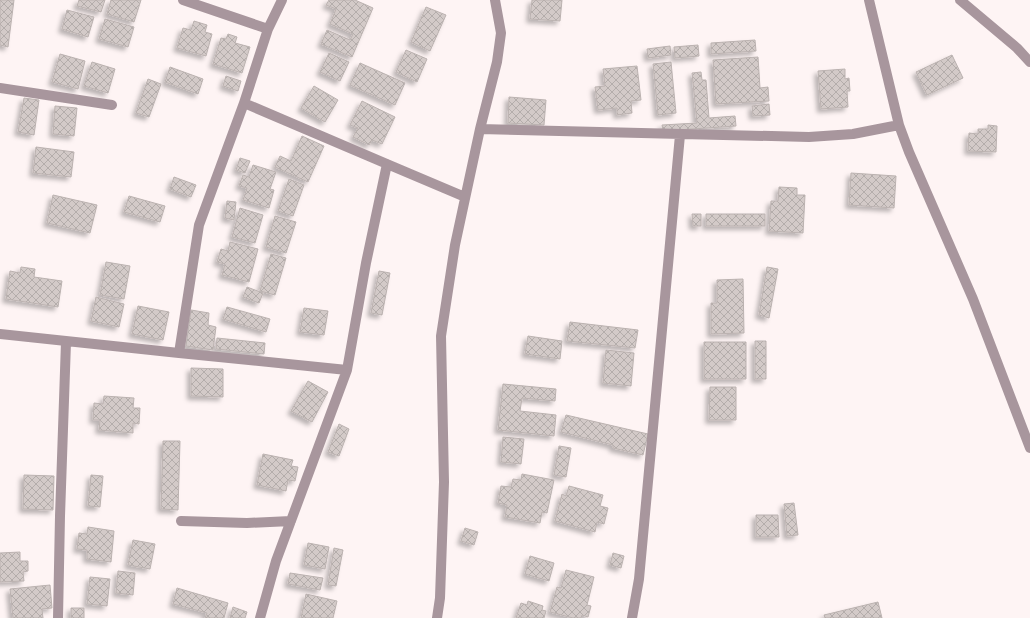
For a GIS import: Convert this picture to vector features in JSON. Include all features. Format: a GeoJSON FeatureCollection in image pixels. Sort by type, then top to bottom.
{"type":"FeatureCollection","features":[{"type":"Feature","properties":{"kind":"street"},"geometry":{"type":"LineString","coordinates":[[183,0],[268,29]]}},
{"type":"Feature","properties":{"kind":"street"},"geometry":{"type":"LineString","coordinates":[[179,353],[199,225],[244,103],[268,29],[282,0]]}},
{"type":"Feature","properties":{"kind":"street"},"geometry":{"type":"LineString","coordinates":[[437,618],[440,598],[444,482],[441,336],[455,245],[480,129],[497,62],[501,33],[495,0]]}},
{"type":"Feature","properties":{"kind":"street"},"geometry":{"type":"LineString","coordinates":[[868,0],[899,124],[909,152],[973,299],[1030,448]]}},
{"type":"Feature","properties":{"kind":"street"},"geometry":{"type":"LineString","coordinates":[[960,0],[1017,48],[1030,62]]}},
{"type":"Feature","properties":{"kind":"street"},"geometry":{"type":"LineString","coordinates":[[0,88],[112,105]]}},
{"type":"Feature","properties":{"kind":"street"},"geometry":{"type":"LineString","coordinates":[[244,103],[417,178],[465,197]]}},
{"type":"Feature","properties":{"kind":"street"},"geometry":{"type":"LineString","coordinates":[[480,129],[809,137],[853,134],[899,124]]}},
{"type":"Feature","properties":{"kind":"street"},"geometry":{"type":"LineString","coordinates":[[632,618],[640,571],[680,135]]}},
{"type":"Feature","properties":{"kind":"street"},"geometry":{"type":"LineString","coordinates":[[260,618],[276,561],[347,370],[366,263],[387,164]]}},
{"type":"Feature","properties":{"kind":"street"},"geometry":{"type":"LineString","coordinates":[[0,334],[347,370]]}},
{"type":"Feature","properties":{"kind":"street"},"geometry":{"type":"LineString","coordinates":[[58,618],[66,342]]}},
{"type":"Feature","properties":{"kind":"street"},"geometry":{"type":"LineString","coordinates":[[180,521],[247,523],[291,521]]}},
{"type":"Feature","properties":{"kind":"building"},"geometry":{"type":"Polygon","coordinates":[[[0,0],[14,0],[8,47],[0,45],[0,0]]]}},
{"type":"Feature","properties":{"kind":"building"},"geometry":{"type":"Polygon","coordinates":[[[79,0],[105,0],[101,12],[77,6],[79,0]]]}},
{"type":"Feature","properties":{"kind":"building"},"geometry":{"type":"Polygon","coordinates":[[[111,0],[141,0],[134,22],[107,14],[111,0]]]}},
{"type":"Feature","properties":{"kind":"building"},"geometry":{"type":"Polygon","coordinates":[[[329,0],[355,0],[373,8],[352,57],[321,44],[327,30],[350,40],[353,34],[330,24],[336,9],[326,5],[329,0]]]}},
{"type":"Feature","properties":{"kind":"building"},"geometry":{"type":"Polygon","coordinates":[[[532,0],[562,0],[560,21],[530,19],[532,0]]]}},
{"type":"Feature","properties":{"kind":"building"},"geometry":{"type":"Polygon","coordinates":[[[426,7],[446,15],[430,51],[411,42],[426,7]]]}},
{"type":"Feature","properties":{"kind":"building"},"geometry":{"type":"Polygon","coordinates":[[[67,10],[94,17],[88,37],[62,29],[67,10]]]}},
{"type":"Feature","properties":{"kind":"building"},"geometry":{"type":"Polygon","coordinates":[[[105,19],[134,27],[128,47],[99,39],[105,19]]]}},
{"type":"Feature","properties":{"kind":"building"},"geometry":{"type":"Polygon","coordinates":[[[194,21],[207,25],[205,32],[212,34],[206,56],[177,48],[183,28],[191,30],[194,21]]]}},
{"type":"Feature","properties":{"kind":"building"},"geometry":{"type":"Polygon","coordinates":[[[228,34],[237,37],[235,43],[250,47],[242,73],[213,64],[221,38],[226,39],[228,34]]]}},
{"type":"Feature","properties":{"kind":"building"},"geometry":{"type":"Polygon","coordinates":[[[755,40],[756,51],[711,54],[711,43],[755,40]]]}},
{"type":"Feature","properties":{"kind":"building"},"geometry":{"type":"Polygon","coordinates":[[[698,45],[699,56],[675,58],[674,47],[698,45]]]}},
{"type":"Feature","properties":{"kind":"building"},"geometry":{"type":"Polygon","coordinates":[[[670,46],[671,55],[648,58],[647,49],[670,46]]]}},
{"type":"Feature","properties":{"kind":"building"},"geometry":{"type":"Polygon","coordinates":[[[406,50],[427,59],[417,82],[396,72],[406,50]]]}},
{"type":"Feature","properties":{"kind":"building"},"geometry":{"type":"Polygon","coordinates":[[[329,53],[349,62],[340,81],[320,72],[329,53]]]}},
{"type":"Feature","properties":{"kind":"building"},"geometry":{"type":"Polygon","coordinates":[[[60,54],[85,61],[78,89],[52,82],[60,54]]]}},
{"type":"Feature","properties":{"kind":"building"},"geometry":{"type":"Polygon","coordinates":[[[952,55],[963,78],[927,95],[916,72],[952,55]]]}},
{"type":"Feature","properties":{"kind":"building"},"geometry":{"type":"Polygon","coordinates":[[[758,57],[760,88],[768,87],[769,101],[716,104],[713,60],[758,57]]]}},
{"type":"Feature","properties":{"kind":"building"},"geometry":{"type":"Polygon","coordinates":[[[92,62],[115,69],[108,93],[84,86],[92,62]]]}},
{"type":"Feature","properties":{"kind":"building"},"geometry":{"type":"Polygon","coordinates":[[[671,62],[676,113],[658,115],[653,64],[671,62]]]}},
{"type":"Feature","properties":{"kind":"building"},"geometry":{"type":"Polygon","coordinates":[[[360,63],[405,83],[395,105],[350,85],[360,63]]]}},
{"type":"Feature","properties":{"kind":"building"},"geometry":{"type":"Polygon","coordinates":[[[637,66],[641,100],[631,101],[632,113],[617,115],[617,108],[598,110],[595,87],[605,86],[603,69],[637,66]]]}},
{"type":"Feature","properties":{"kind":"building"},"geometry":{"type":"Polygon","coordinates":[[[170,67],[203,79],[198,94],[165,82],[170,67]]]}},
{"type":"Feature","properties":{"kind":"building"},"geometry":{"type":"Polygon","coordinates":[[[845,69],[845,79],[849,78],[850,91],[847,91],[848,107],[821,109],[818,71],[845,69]]]}},
{"type":"Feature","properties":{"kind":"building"},"geometry":{"type":"Polygon","coordinates":[[[701,72],[702,80],[706,80],[709,118],[735,116],[736,126],[663,131],[662,125],[697,123],[692,73],[701,72]]]}},
{"type":"Feature","properties":{"kind":"building"},"geometry":{"type":"Polygon","coordinates":[[[226,76],[241,81],[238,91],[223,86],[226,76]]]}},
{"type":"Feature","properties":{"kind":"building"},"geometry":{"type":"Polygon","coordinates":[[[148,79],[161,84],[149,117],[136,113],[148,79]]]}},
{"type":"Feature","properties":{"kind":"building"},"geometry":{"type":"Polygon","coordinates":[[[314,86],[338,100],[325,122],[301,108],[314,86]]]}},
{"type":"Feature","properties":{"kind":"building"},"geometry":{"type":"Polygon","coordinates":[[[509,97],[546,100],[544,125],[508,123],[509,97]]]}},
{"type":"Feature","properties":{"kind":"building"},"geometry":{"type":"Polygon","coordinates":[[[24,98],[39,100],[34,135],[18,132],[24,98]]]}},
{"type":"Feature","properties":{"kind":"building"},"geometry":{"type":"Polygon","coordinates":[[[362,101],[395,117],[382,144],[372,140],[369,145],[353,137],[358,128],[350,125],[362,101]]]}},
{"type":"Feature","properties":{"kind":"building"},"geometry":{"type":"Polygon","coordinates":[[[769,104],[770,115],[753,116],[752,106],[769,104]]]}},
{"type":"Feature","properties":{"kind":"building"},"geometry":{"type":"Polygon","coordinates":[[[55,106],[77,108],[74,136],[53,134],[55,106]]]}},
{"type":"Feature","properties":{"kind":"building"},"geometry":{"type":"Polygon","coordinates":[[[988,125],[997,126],[996,152],[968,151],[969,133],[978,134],[978,129],[988,129],[988,125]]]}},
{"type":"Feature","properties":{"kind":"building"},"geometry":{"type":"Polygon","coordinates":[[[302,136],[324,146],[308,182],[275,167],[280,156],[291,161],[302,136]]]}},
{"type":"Feature","properties":{"kind":"building"},"geometry":{"type":"Polygon","coordinates":[[[36,147],[74,152],[71,177],[33,173],[36,147]]]}},
{"type":"Feature","properties":{"kind":"building"},"geometry":{"type":"Polygon","coordinates":[[[240,158],[250,161],[245,173],[236,170],[240,158]]]}},
{"type":"Feature","properties":{"kind":"building"},"geometry":{"type":"Polygon","coordinates":[[[253,165],[276,172],[270,189],[274,190],[269,208],[243,200],[247,188],[239,186],[243,175],[249,177],[253,165]]]}},
{"type":"Feature","properties":{"kind":"building"},"geometry":{"type":"Polygon","coordinates":[[[851,173],[896,176],[894,208],[849,205],[851,173]]]}},
{"type":"Feature","properties":{"kind":"building"},"geometry":{"type":"Polygon","coordinates":[[[174,177],[196,185],[191,197],[170,189],[174,177]]]}},
{"type":"Feature","properties":{"kind":"building"},"geometry":{"type":"Polygon","coordinates":[[[289,179],[304,185],[293,216],[278,211],[289,179]]]}},
{"type":"Feature","properties":{"kind":"building"},"geometry":{"type":"Polygon","coordinates":[[[779,187],[797,188],[797,195],[805,195],[803,233],[769,231],[771,201],[778,201],[779,187]]]}},
{"type":"Feature","properties":{"kind":"building"},"geometry":{"type":"Polygon","coordinates":[[[53,195],[97,205],[90,233],[47,223],[53,195]]]}},
{"type":"Feature","properties":{"kind":"building"},"geometry":{"type":"Polygon","coordinates":[[[129,196],[165,206],[160,222],[124,212],[129,196]]]}},
{"type":"Feature","properties":{"kind":"building"},"geometry":{"type":"Polygon","coordinates":[[[227,201],[236,202],[234,220],[225,218],[227,201]]]}},
{"type":"Feature","properties":{"kind":"building"},"geometry":{"type":"Polygon","coordinates":[[[240,208],[263,215],[255,243],[232,237],[240,208]]]}},
{"type":"Feature","properties":{"kind":"building"},"geometry":{"type":"Polygon","coordinates":[[[692,214],[701,214],[701,226],[693,226],[692,214]]]}},
{"type":"Feature","properties":{"kind":"building"},"geometry":{"type":"Polygon","coordinates":[[[706,214],[765,214],[765,226],[706,226],[706,214]]]}},
{"type":"Feature","properties":{"kind":"building"},"geometry":{"type":"Polygon","coordinates":[[[275,216],[296,222],[286,253],[266,247],[275,216]]]}},
{"type":"Feature","properties":{"kind":"building"},"geometry":{"type":"Polygon","coordinates":[[[230,242],[258,249],[249,282],[222,275],[225,264],[217,262],[221,249],[228,251],[230,242]]]}},
{"type":"Feature","properties":{"kind":"building"},"geometry":{"type":"Polygon","coordinates":[[[271,254],[286,258],[275,295],[260,291],[271,254]]]}},
{"type":"Feature","properties":{"kind":"building"},"geometry":{"type":"Polygon","coordinates":[[[106,262],[130,266],[124,299],[100,295],[106,262]]]}},
{"type":"Feature","properties":{"kind":"building"},"geometry":{"type":"Polygon","coordinates":[[[21,267],[35,269],[34,277],[62,281],[58,307],[6,299],[10,271],[20,273],[21,267]]]}},
{"type":"Feature","properties":{"kind":"building"},"geometry":{"type":"Polygon","coordinates":[[[767,267],[778,269],[769,318],[759,315],[767,267]]]}},
{"type":"Feature","properties":{"kind":"building"},"geometry":{"type":"Polygon","coordinates":[[[379,271],[390,273],[382,315],[371,313],[379,271]]]}},
{"type":"Feature","properties":{"kind":"building"},"geometry":{"type":"Polygon","coordinates":[[[743,279],[744,333],[711,334],[711,303],[717,303],[717,280],[743,279]]]}},
{"type":"Feature","properties":{"kind":"building"},"geometry":{"type":"Polygon","coordinates":[[[247,287],[263,293],[259,303],[243,297],[247,287]]]}},
{"type":"Feature","properties":{"kind":"building"},"geometry":{"type":"Polygon","coordinates":[[[96,297],[124,304],[119,327],[91,321],[96,297]]]}},
{"type":"Feature","properties":{"kind":"building"},"geometry":{"type":"Polygon","coordinates":[[[138,306],[169,312],[163,340],[132,334],[138,306]]]}},
{"type":"Feature","properties":{"kind":"building"},"geometry":{"type":"Polygon","coordinates":[[[227,307],[270,319],[266,332],[223,319],[227,307]]]}},
{"type":"Feature","properties":{"kind":"building"},"geometry":{"type":"Polygon","coordinates":[[[304,308],[328,311],[324,335],[300,332],[304,308]]]}},
{"type":"Feature","properties":{"kind":"building"},"geometry":{"type":"Polygon","coordinates":[[[191,310],[209,313],[208,325],[216,327],[213,350],[186,346],[191,310]]]}},
{"type":"Feature","properties":{"kind":"building"},"geometry":{"type":"Polygon","coordinates":[[[570,322],[638,330],[635,348],[567,341],[570,322]]]}},
{"type":"Feature","properties":{"kind":"building"},"geometry":{"type":"Polygon","coordinates":[[[528,336],[562,341],[560,359],[525,354],[528,336]]]}},
{"type":"Feature","properties":{"kind":"building"},"geometry":{"type":"Polygon","coordinates":[[[217,338],[265,343],[264,354],[216,349],[217,338]]]}},
{"type":"Feature","properties":{"kind":"building"},"geometry":{"type":"Polygon","coordinates":[[[755,341],[766,341],[766,379],[755,379],[755,341]]]}},
{"type":"Feature","properties":{"kind":"building"},"geometry":{"type":"Polygon","coordinates":[[[704,342],[746,342],[746,379],[704,379],[704,342]]]}},
{"type":"Feature","properties":{"kind":"building"},"geometry":{"type":"Polygon","coordinates":[[[606,350],[634,353],[631,386],[603,383],[606,350]]]}},
{"type":"Feature","properties":{"kind":"building"},"geometry":{"type":"Polygon","coordinates":[[[191,368],[223,369],[223,397],[191,396],[191,368]]]}},
{"type":"Feature","properties":{"kind":"building"},"geometry":{"type":"Polygon","coordinates":[[[308,381],[328,392],[312,422],[291,411],[308,381]]]}},
{"type":"Feature","properties":{"kind":"building"},"geometry":{"type":"Polygon","coordinates":[[[503,384],[556,389],[555,401],[522,398],[520,411],[556,415],[554,436],[498,430],[503,384]]]}},
{"type":"Feature","properties":{"kind":"building"},"geometry":{"type":"Polygon","coordinates":[[[710,387],[736,387],[736,420],[709,420],[710,387]]]}},
{"type":"Feature","properties":{"kind":"building"},"geometry":{"type":"Polygon","coordinates":[[[104,396],[134,398],[133,408],[140,408],[139,424],[133,423],[133,433],[99,430],[100,420],[93,420],[94,403],[103,404],[104,396]]]}},
{"type":"Feature","properties":{"kind":"building"},"geometry":{"type":"Polygon","coordinates":[[[566,415],[648,434],[643,455],[613,448],[613,445],[561,432],[566,415]]]}},
{"type":"Feature","properties":{"kind":"building"},"geometry":{"type":"Polygon","coordinates":[[[339,424],[349,429],[339,456],[328,452],[339,424]]]}},
{"type":"Feature","properties":{"kind":"building"},"geometry":{"type":"Polygon","coordinates":[[[503,437],[524,439],[521,464],[501,462],[503,437]]]}},
{"type":"Feature","properties":{"kind":"building"},"geometry":{"type":"Polygon","coordinates":[[[163,441],[180,441],[178,510],[161,509],[163,441]]]}},
{"type":"Feature","properties":{"kind":"building"},"geometry":{"type":"Polygon","coordinates":[[[559,446],[571,448],[566,477],[554,475],[559,446]]]}},
{"type":"Feature","properties":{"kind":"building"},"geometry":{"type":"Polygon","coordinates":[[[263,454],[293,460],[291,466],[298,467],[295,481],[288,480],[286,491],[257,485],[263,454]]]}},
{"type":"Feature","properties":{"kind":"building"},"geometry":{"type":"Polygon","coordinates":[[[522,474],[554,480],[547,513],[542,512],[540,523],[505,517],[507,505],[498,503],[501,486],[511,487],[513,479],[521,480],[522,474]]]}},
{"type":"Feature","properties":{"kind":"building"},"geometry":{"type":"Polygon","coordinates":[[[24,475],[54,476],[53,510],[23,509],[24,475]]]}},
{"type":"Feature","properties":{"kind":"building"},"geometry":{"type":"Polygon","coordinates":[[[91,475],[103,476],[100,507],[88,506],[91,475]]]}},
{"type":"Feature","properties":{"kind":"building"},"geometry":{"type":"Polygon","coordinates":[[[569,486],[603,495],[600,506],[608,508],[604,524],[597,522],[595,532],[555,521],[562,494],[566,496],[569,486]]]}},
{"type":"Feature","properties":{"kind":"building"},"geometry":{"type":"Polygon","coordinates":[[[794,503],[798,535],[787,536],[784,504],[794,503]]]}},
{"type":"Feature","properties":{"kind":"building"},"geometry":{"type":"Polygon","coordinates":[[[756,515],[778,515],[779,537],[756,537],[756,515]]]}},
{"type":"Feature","properties":{"kind":"building"},"geometry":{"type":"Polygon","coordinates":[[[88,527],[114,531],[111,562],[87,559],[87,550],[77,549],[79,533],[87,534],[88,527]]]}},
{"type":"Feature","properties":{"kind":"building"},"geometry":{"type":"Polygon","coordinates":[[[465,528],[478,532],[474,545],[461,541],[465,528]]]}},
{"type":"Feature","properties":{"kind":"building"},"geometry":{"type":"Polygon","coordinates":[[[133,540],[155,544],[150,569],[128,565],[133,540]]]}},
{"type":"Feature","properties":{"kind":"building"},"geometry":{"type":"Polygon","coordinates":[[[308,543],[329,547],[325,569],[304,565],[308,543]]]}},
{"type":"Feature","properties":{"kind":"building"},"geometry":{"type":"Polygon","coordinates":[[[334,548],[343,550],[336,586],[328,585],[334,548]]]}},
{"type":"Feature","properties":{"kind":"building"},"geometry":{"type":"Polygon","coordinates":[[[20,552],[20,561],[28,561],[28,571],[23,572],[24,581],[0,582],[0,553],[20,552]]]}},
{"type":"Feature","properties":{"kind":"building"},"geometry":{"type":"Polygon","coordinates":[[[613,553],[624,556],[621,568],[610,565],[613,553]]]}},
{"type":"Feature","properties":{"kind":"building"},"geometry":{"type":"Polygon","coordinates":[[[530,556],[554,563],[549,581],[525,574],[530,556]]]}},
{"type":"Feature","properties":{"kind":"building"},"geometry":{"type":"Polygon","coordinates":[[[566,570],[594,577],[587,605],[591,606],[588,617],[582,615],[581,618],[573,618],[550,612],[557,587],[561,588],[566,570]]]}},
{"type":"Feature","properties":{"kind":"building"},"geometry":{"type":"Polygon","coordinates":[[[118,571],[135,573],[133,595],[116,593],[118,571]]]}},
{"type":"Feature","properties":{"kind":"building"},"geometry":{"type":"Polygon","coordinates":[[[290,573],[323,578],[320,590],[288,584],[290,573]]]}},
{"type":"Feature","properties":{"kind":"building"},"geometry":{"type":"Polygon","coordinates":[[[90,577],[110,579],[107,606],[87,604],[90,577]]]}},
{"type":"Feature","properties":{"kind":"building"},"geometry":{"type":"Polygon","coordinates":[[[50,585],[52,608],[42,609],[43,618],[13,618],[10,589],[50,585]]]}},
{"type":"Feature","properties":{"kind":"building"},"geometry":{"type":"Polygon","coordinates":[[[177,588],[228,603],[224,618],[205,618],[207,613],[173,604],[177,588]]]}},
{"type":"Feature","properties":{"kind":"building"},"geometry":{"type":"Polygon","coordinates":[[[306,594],[337,601],[333,618],[301,618],[306,594]]]}},
{"type":"Feature","properties":{"kind":"building"},"geometry":{"type":"Polygon","coordinates":[[[528,601],[543,606],[542,610],[546,611],[544,618],[516,618],[521,603],[527,605],[528,601]]]}},
{"type":"Feature","properties":{"kind":"building"},"geometry":{"type":"Polygon","coordinates":[[[878,602],[882,618],[825,618],[824,615],[878,602]]]}},
{"type":"Feature","properties":{"kind":"building"},"geometry":{"type":"Polygon","coordinates":[[[233,607],[247,612],[245,618],[230,618],[233,607]]]}},
{"type":"Feature","properties":{"kind":"building"},"geometry":{"type":"Polygon","coordinates":[[[71,608],[84,608],[84,618],[71,618],[71,608]]]}}]}
